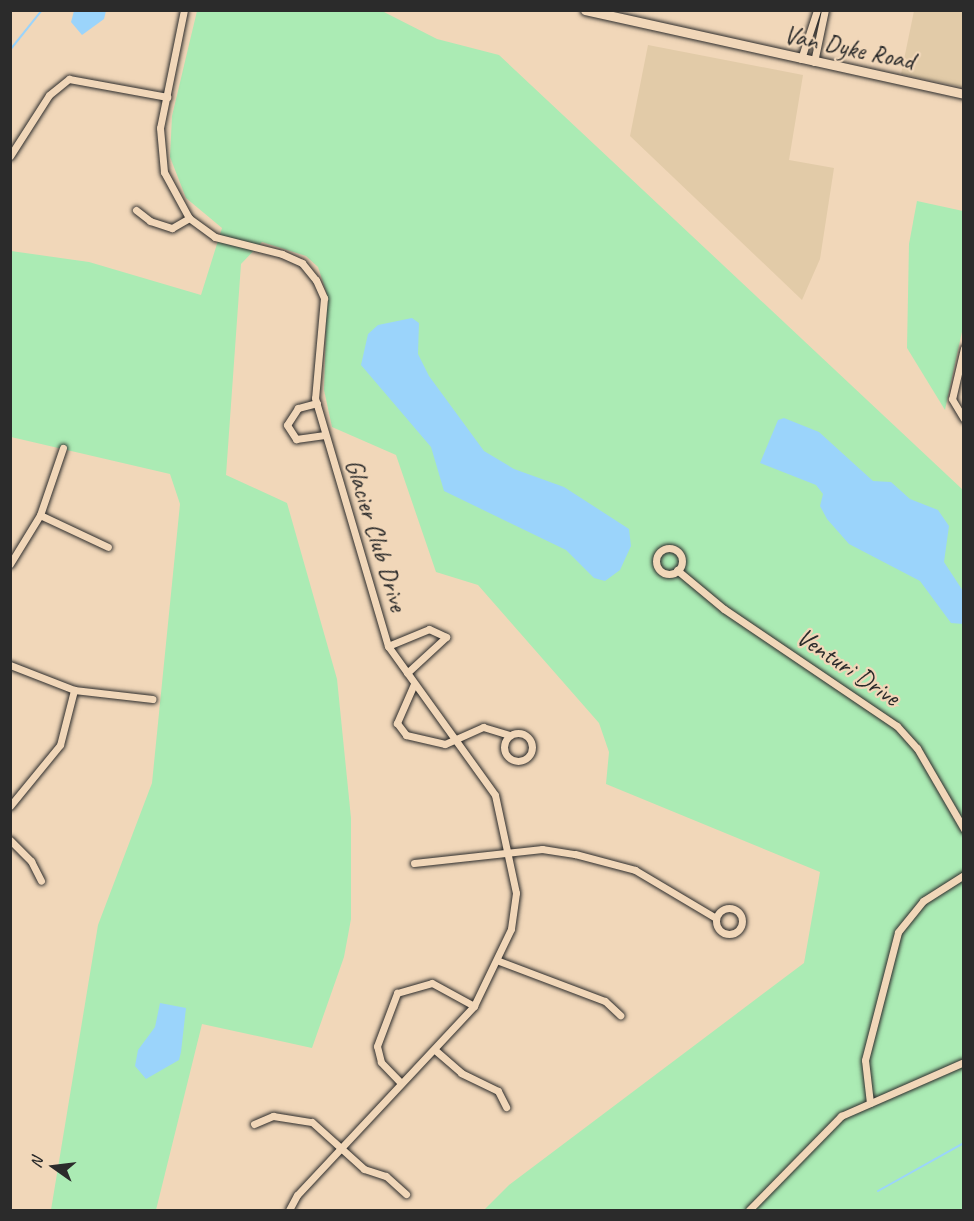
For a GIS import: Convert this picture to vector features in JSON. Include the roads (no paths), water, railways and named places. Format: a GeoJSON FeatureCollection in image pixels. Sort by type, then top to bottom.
{"type":"FeatureCollection","features":[{"type":"Feature","properties":{"kind":"street","name":"Glacier Club Drive"},"geometry":{"type":"LineString","coordinates":[[184,10],[167,97],[160,150],[172,191],[189,218],[215,237],[302,263],[316,279],[324,298],[315,362],[317,403],[388,646],[414,684],[457,737],[495,795],[510,851],[516,893],[499,961],[474,1006],[341,1148],[289,1210]]}},
{"type":"Feature","properties":{"kind":"street"},"geometry":{"type":"LineString","coordinates":[[801,59],[817,10]]}},
{"type":"Feature","properties":{"kind":"street"},"geometry":{"type":"LineString","coordinates":[[814,62],[825,10]]}},
{"type":"Feature","properties":{"kind":"street","name":"Van Dyke Road"},"geometry":{"type":"LineString","coordinates":[[592,11],[963,94]]}},
{"type":"Feature","properties":{"kind":"street"},"geometry":{"type":"LineString","coordinates":[[10,156],[49,95],[69,79],[167,97]]}},
{"type":"Feature","properties":{"kind":"street"},"geometry":{"type":"LineString","coordinates":[[136,210],[150,222],[172,228],[189,218]]}},
{"type":"Feature","properties":{"kind":"street"},"geometry":{"type":"LineString","coordinates":[[963,348],[952,399],[963,419]]}},
{"type":"Feature","properties":{"kind":"street","name":"Glacier Club Drive"},"geometry":{"type":"LineString","coordinates":[[317,403],[298,408],[287,425],[296,439],[325,435]]}},
{"type":"Feature","properties":{"kind":"street"},"geometry":{"type":"LineString","coordinates":[[10,564],[40,515],[63,448]]}},
{"type":"Feature","properties":{"kind":"street"},"geometry":{"type":"LineString","coordinates":[[40,515],[108,547]]}},
{"type":"Feature","properties":{"kind":"street","name":"Venturi Drive"},"geometry":{"type":"LineString","coordinates":[[677,570],[724,609],[897,726],[917,748],[963,829]]}},
{"type":"Feature","properties":{"kind":"street","name":"Glacier Club Drive"},"geometry":{"type":"LineString","coordinates":[[388,646],[429,628],[446,637],[407,672]]}},
{"type":"Feature","properties":{"kind":"street"},"geometry":{"type":"LineString","coordinates":[[10,664],[74,690],[152,699]]}},
{"type":"Feature","properties":{"kind":"street"},"geometry":{"type":"LineString","coordinates":[[414,684],[401,706],[399,731],[445,744],[483,727],[510,735],[523,734],[530,740],[527,757],[514,760],[506,755],[504,747],[510,735]]}},
{"type":"Feature","properties":{"kind":"street"},"geometry":{"type":"LineString","coordinates":[[10,806],[60,745],[74,690]]}},
{"type":"Feature","properties":{"kind":"street"},"geometry":{"type":"LineString","coordinates":[[10,840],[31,861],[40,881]]}},
{"type":"Feature","properties":{"kind":"street"},"geometry":{"type":"LineString","coordinates":[[414,862],[542,849],[621,864],[716,918]]}},
{"type":"Feature","properties":{"kind":"street"},"geometry":{"type":"LineString","coordinates":[[870,1103],[865,1060],[898,932],[923,901],[963,875]]}},
{"type":"Feature","properties":{"kind":"street"},"geometry":{"type":"LineString","coordinates":[[499,961],[605,1001],[620,1016]]}},
{"type":"Feature","properties":{"kind":"street"},"geometry":{"type":"LineString","coordinates":[[401,1083],[381,1062],[377,1046],[397,993],[432,983],[474,1006]]}},
{"type":"Feature","properties":{"kind":"street"},"geometry":{"type":"LineString","coordinates":[[435,1050],[461,1073],[498,1091],[506,1107]]}},
{"type":"Feature","properties":{"kind":"street"},"geometry":{"type":"LineString","coordinates":[[749,1210],[828,1125],[870,1103],[963,1062]]}},
{"type":"Feature","properties":{"kind":"street"},"geometry":{"type":"LineString","coordinates":[[254,1124],[273,1116],[291,1116],[312,1122],[341,1148],[406,1194]]}},
{"type":"Feature","properties":{"kind":"water"},"geometry":{"type":"Polygon","coordinates":[[[74,10],[106,11],[104,19],[82,35],[71,22],[74,10]]]}},
{"type":"Feature","properties":{"kind":"water"},"geometry":{"type":"Polygon","coordinates":[[[412,318],[419,323],[418,354],[429,376],[484,451],[514,469],[564,487],[629,529],[631,546],[620,570],[605,581],[594,578],[566,550],[444,491],[431,447],[361,365],[368,334],[378,325],[412,318]]]}},
{"type":"Feature","properties":{"kind":"water"},"geometry":{"type":"Polygon","coordinates":[[[784,418],[819,432],[873,481],[891,482],[910,499],[938,510],[949,526],[944,562],[963,591],[963,624],[951,623],[920,581],[849,544],[827,519],[820,506],[823,494],[816,485],[760,463],[778,420],[784,418]]]}},
{"type":"Feature","properties":{"kind":"water"},"geometry":{"type":"Polygon","coordinates":[[[160,1003],[186,1008],[181,1052],[179,1060],[146,1079],[135,1066],[138,1050],[155,1027],[160,1003]]]}},
{"type":"Feature","properties":{"kind":"waterway"},"geometry":{"type":"LineString","coordinates":[[10,50],[42,10]]}},
{"type":"Feature","properties":{"kind":"waterway"},"geometry":{"type":"LineString","coordinates":[[878,1191],[964,1143]]}}]}
